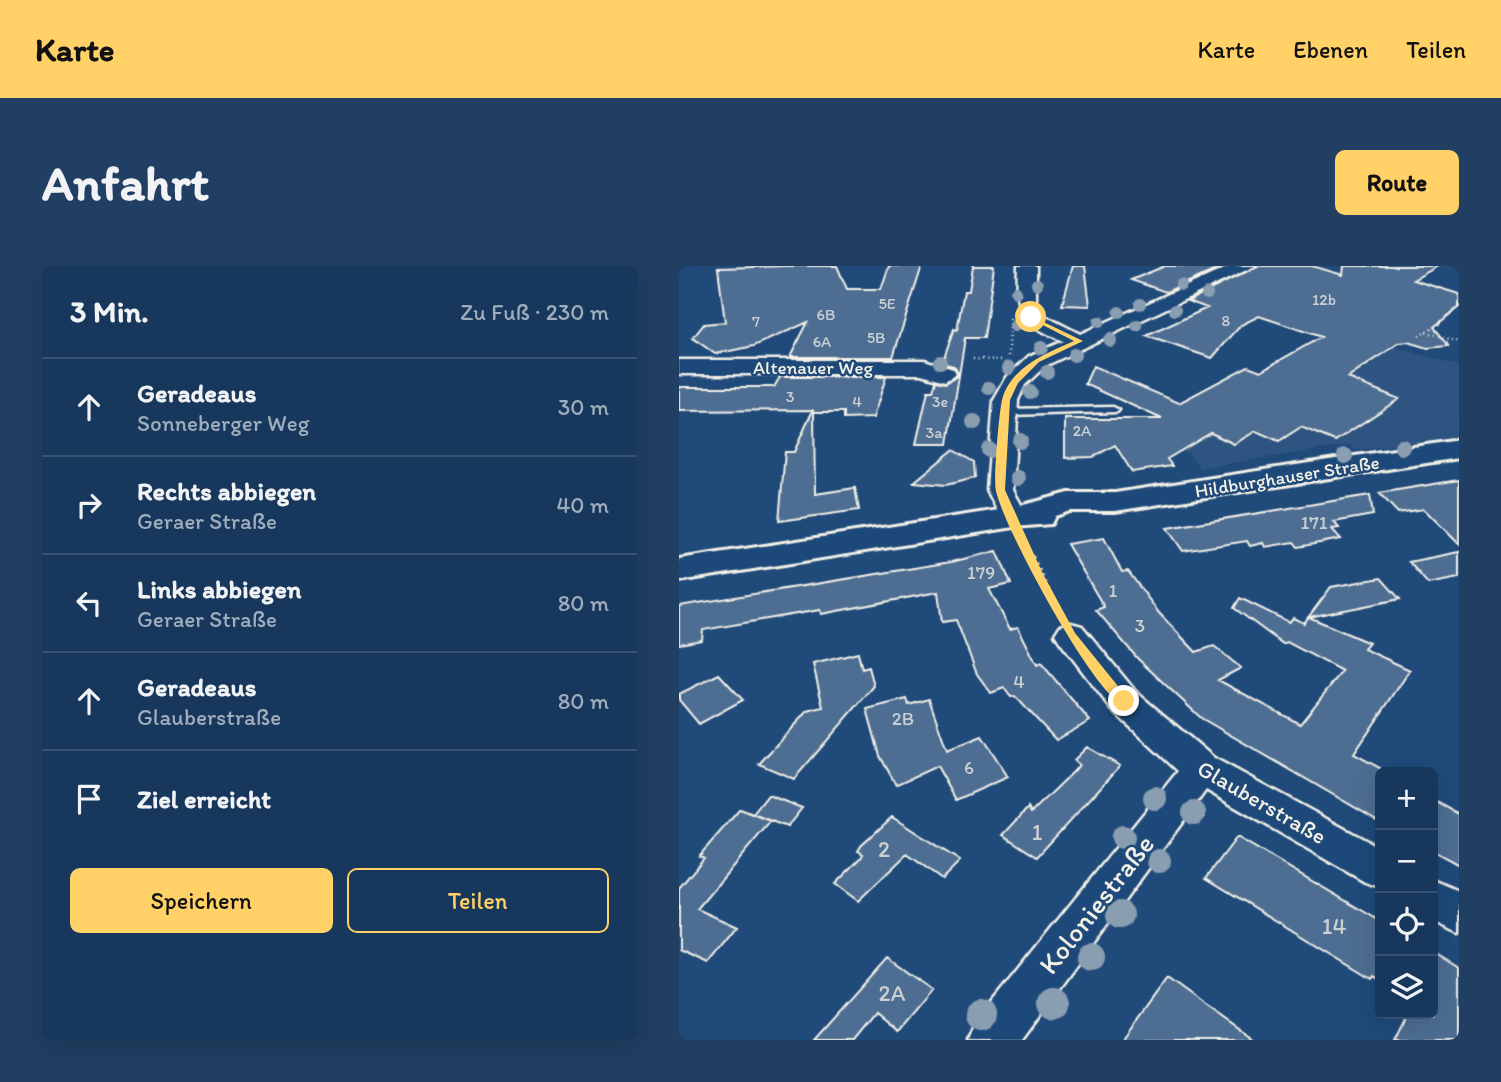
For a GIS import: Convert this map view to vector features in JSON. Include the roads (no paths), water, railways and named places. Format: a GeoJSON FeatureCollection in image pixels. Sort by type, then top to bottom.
{"type":"FeatureCollection","features":[{"type":"Feature","properties":{"kind":"main road","name":"Hildburghauser Straße"},"geometry":{"type":"LineString","coordinates":[[679,570],[1014,517],[1060,516],[1092,511],[1115,502],[1459,450]]}},
{"type":"Feature","properties":{"kind":"street"},"geometry":{"type":"LineString","coordinates":[[1027,266],[1026,309],[1031,317],[1080,341]]}},
{"type":"Feature","properties":{"kind":"street"},"geometry":{"type":"LineString","coordinates":[[1014,517],[1000,490],[1006,400],[1015,382],[1037,361],[1246,266]]}},
{"type":"Feature","properties":{"kind":"street","name":"Altenauer Weg"},"geometry":{"type":"LineString","coordinates":[[679,367],[924,368],[945,374]]}},
{"type":"Feature","properties":{"kind":"street","name":"Glauberstraße"},"geometry":{"type":"LineString","coordinates":[[1071,635],[1124,701],[1201,769],[1375,866]]}},
{"type":"Feature","properties":{"kind":"street","name":"Koloniestraße"},"geometry":{"type":"LineString","coordinates":[[992,1040],[1201,769]]}},
{"type":"Feature","properties":{"kind":"street"},"geometry":{"type":"LineString","coordinates":[[1438,902],[1459,914]]}},
{"type":"Feature","properties":{"kind":"lane"},"geometry":{"type":"LineString","coordinates":[[1005,412],[1113,410]]}}]}
